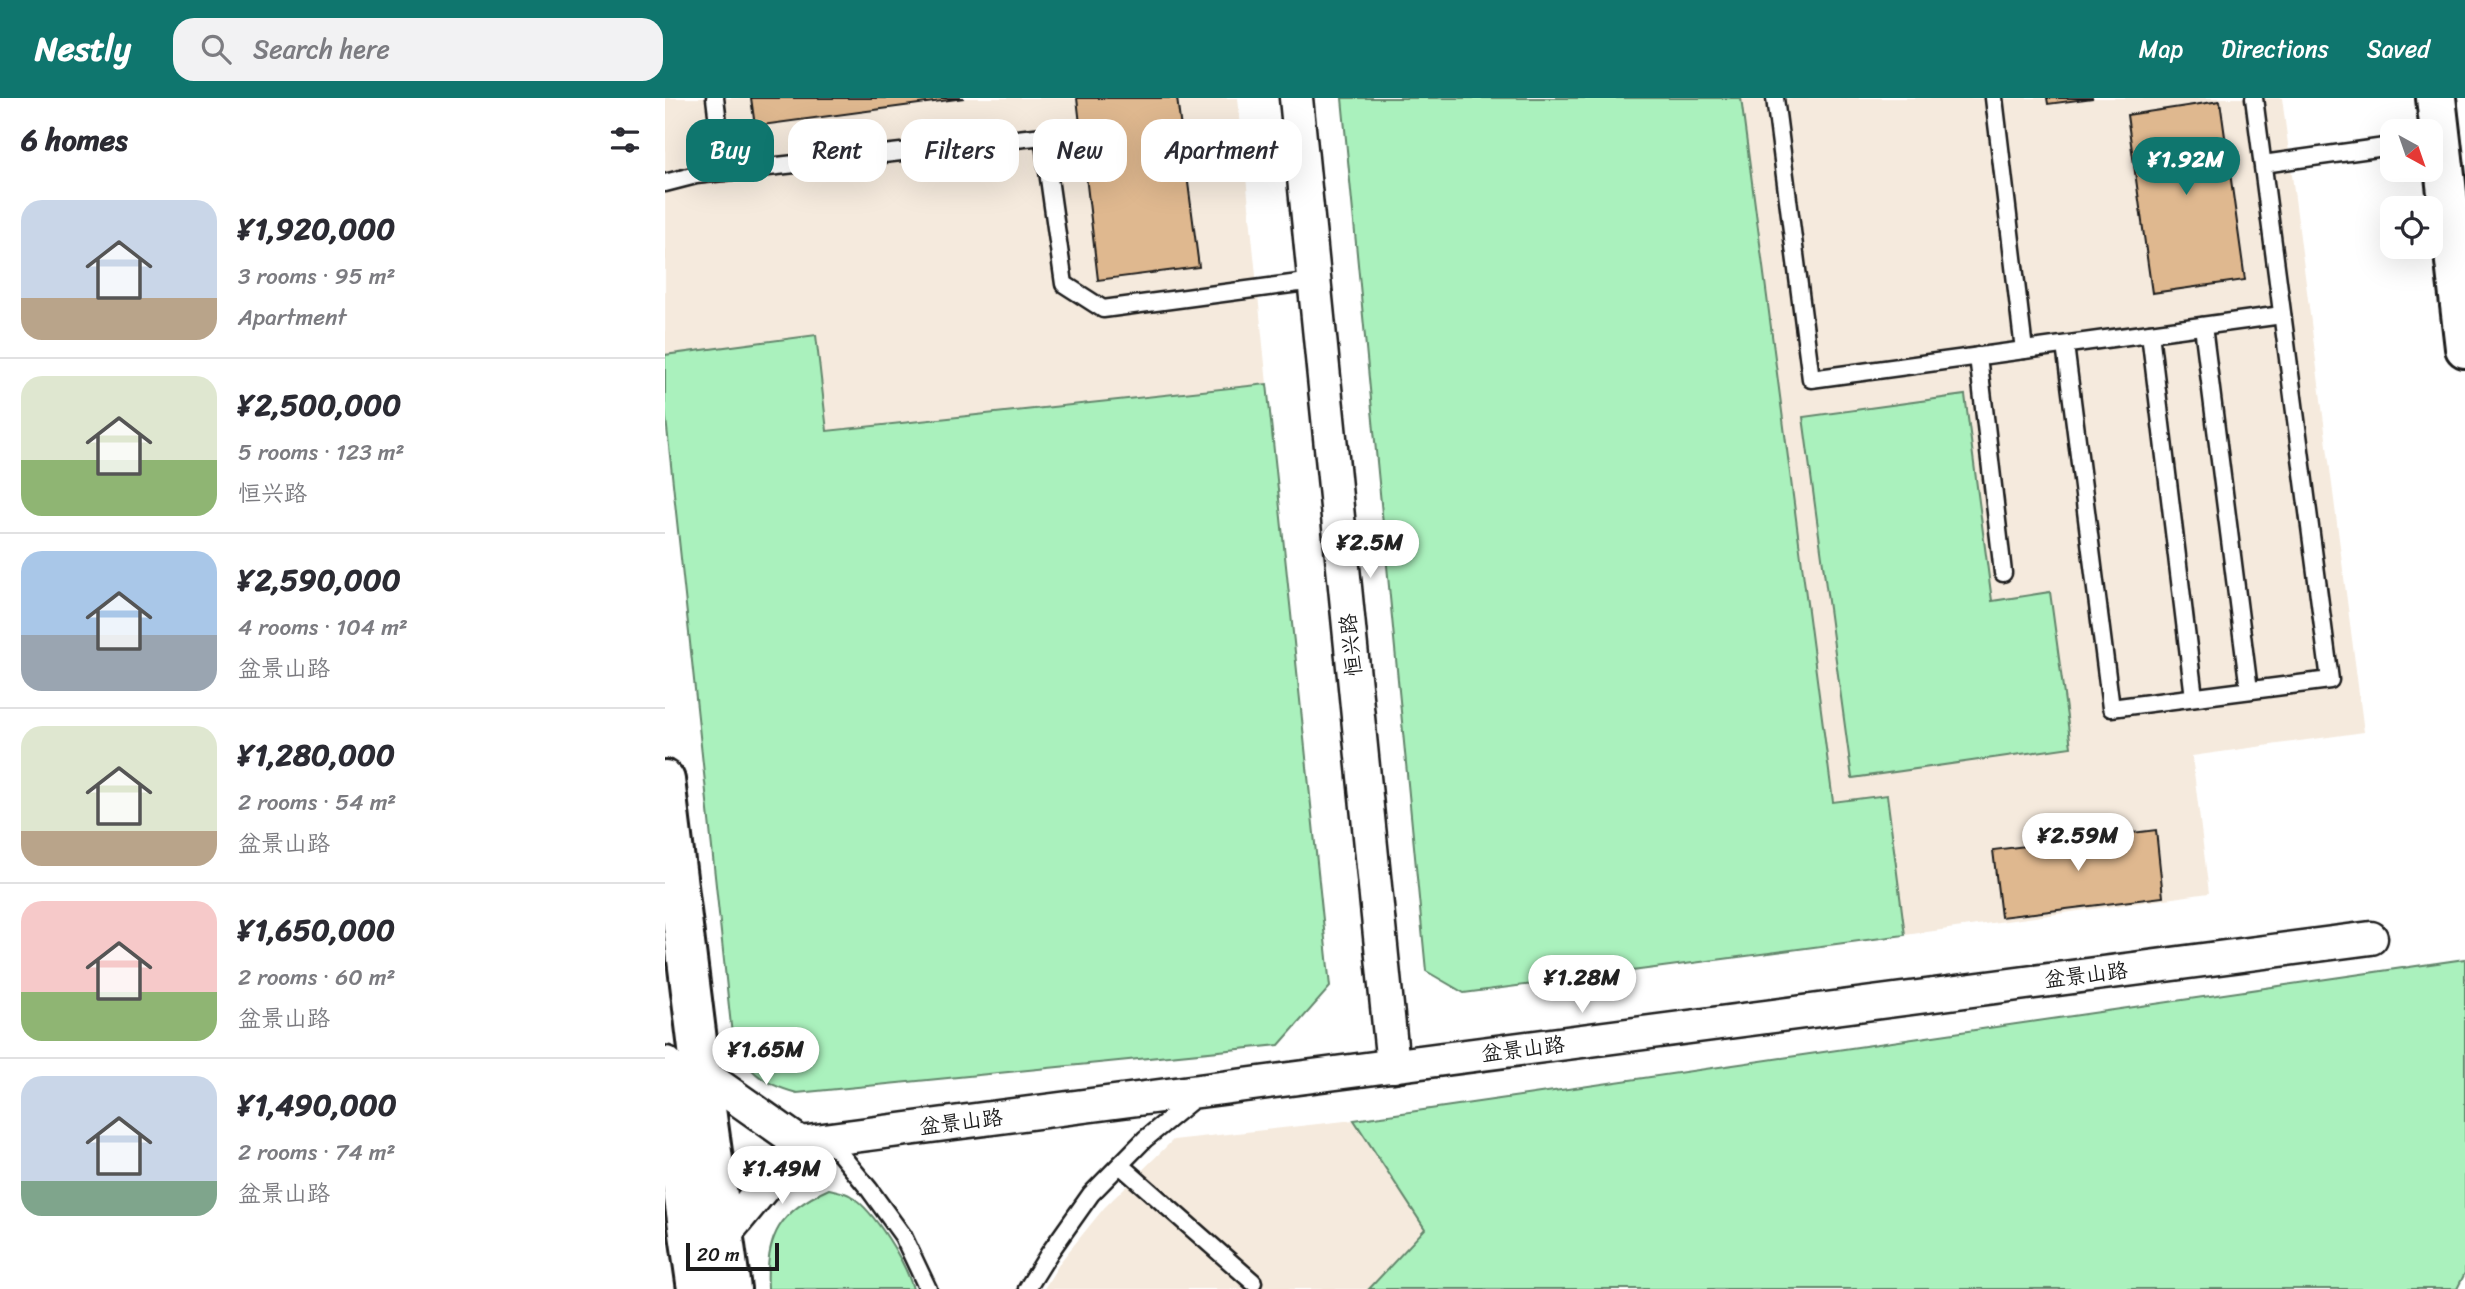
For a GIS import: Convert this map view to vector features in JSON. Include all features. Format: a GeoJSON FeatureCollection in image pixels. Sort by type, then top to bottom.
{"type":"FeatureCollection","features":[{"type":"Feature","properties":{"kind":"main road"},"geometry":{"type":"LineString","coordinates":[[2436,98],[2436,119]]}},
{"type":"Feature","properties":{"kind":"main road"},"geometry":{"type":"LineString","coordinates":[[2442,182],[2465,348]]}},
{"type":"Feature","properties":{"kind":"main road"},"geometry":{"type":"LineString","coordinates":[[665,780],[674,1075],[694,1234],[697,1289]]}},
{"type":"Feature","properties":{"kind":"main road"},"geometry":{"type":"LineString","coordinates":[[694,1234],[731,1289]]}},
{"type":"Feature","properties":{"kind":"street","name":"恒兴路"},"geometry":{"type":"LineString","coordinates":[[1296,98],[1393,1066]]}},
{"type":"Feature","properties":{"kind":"street","name":"盆景山路"},"geometry":{"type":"LineString","coordinates":[[814,1141],[2371,938]]}},
{"type":"Feature","properties":{"kind":"street"},"geometry":{"type":"LineString","coordinates":[[674,1075],[814,1141],[694,1234]]}},
{"type":"Feature","properties":{"kind":"lane"},"geometry":{"type":"LineString","coordinates":[[715,98],[717,119]]}},
{"type":"Feature","properties":{"kind":"lane"},"geometry":{"type":"LineString","coordinates":[[1775,98],[1811,379],[2282,315]]}},
{"type":"Feature","properties":{"kind":"lane"},"geometry":{"type":"LineString","coordinates":[[1994,98],[2024,350]]}},
{"type":"Feature","properties":{"kind":"lane"},"geometry":{"type":"LineString","coordinates":[[2065,345],[2112,708],[2330,680],[2255,98]]}},
{"type":"Feature","properties":{"kind":"lane"},"geometry":{"type":"LineString","coordinates":[[774,166],[1043,136],[1065,284],[1103,309],[1314,281]]}},
{"type":"Feature","properties":{"kind":"lane"},"geometry":{"type":"LineString","coordinates":[[2263,164],[2380,148]]}},
{"type":"Feature","properties":{"kind":"lane"},"geometry":{"type":"LineString","coordinates":[[665,183],[686,179]]}},
{"type":"Feature","properties":{"kind":"lane"},"geometry":{"type":"LineString","coordinates":[[2203,326],[2249,690]]}},
{"type":"Feature","properties":{"kind":"lane"},"geometry":{"type":"LineString","coordinates":[[2150,333],[2194,697]]}},
{"type":"Feature","properties":{"kind":"lane"},"geometry":{"type":"LineString","coordinates":[[1978,356],[2003,573]]}},
{"type":"Feature","properties":{"kind":"lane"},"geometry":{"type":"LineString","coordinates":[[1027,1289],[1091,1194],[1145,1139],[1204,1091]]}},
{"type":"Feature","properties":{"kind":"lane"},"geometry":{"type":"LineString","coordinates":[[814,1141],[869,1189],[903,1236],[928,1289]]}},
{"type":"Feature","properties":{"kind":"lane"},"geometry":{"type":"LineString","coordinates":[[1120,1165],[1253,1282]]}},
{"type":"Feature","properties":{"kind":"shaded area"},"geometry":{"type":"Polygon","coordinates":[[[665,98],[1238,98],[1240,119],[1141,119],[1141,182],[1247,182],[1267,384],[826,431],[816,335],[665,355],[665,98]]]}},
{"type":"Feature","properties":{"kind":"shaded area"},"geometry":{"type":"Polygon","coordinates":[[[1741,98],[2282,98],[2364,732],[2192,756],[2209,893],[1905,935],[1887,796],[1833,803],[1741,98]]]}},
{"type":"Feature","properties":{"kind":"shaded area"},"geometry":{"type":"Polygon","coordinates":[[[1354,1120],[1425,1229],[1369,1289],[1044,1289],[1061,1261],[1104,1208],[1173,1140],[1354,1120]]]}},
{"type":"Feature","properties":{"kind":"green space"},"geometry":{"type":"Polygon","coordinates":[[[1342,98],[1741,98],[1833,802],[1887,795],[1905,935],[1464,993],[1426,971],[1342,98]]]}},
{"type":"Feature","properties":{"kind":"green space"},"geometry":{"type":"Polygon","coordinates":[[[816,335],[827,431],[1267,384],[1330,987],[1279,1045],[797,1093],[764,1080],[743,1058],[732,1035],[665,409],[665,355],[816,335]]]}},
{"type":"Feature","properties":{"kind":"green space"},"geometry":{"type":"Polygon","coordinates":[[[1965,395],[1992,601],[2050,592],[2071,747],[1852,778],[1803,417],[1965,395]]]}},
{"type":"Feature","properties":{"kind":"green space"},"geometry":{"type":"Polygon","coordinates":[[[2465,959],[2465,1273],[2457,1289],[1369,1289],[1425,1229],[1354,1120],[2465,959]]]}},
{"type":"Feature","properties":{"kind":"green space"},"geometry":{"type":"Polygon","coordinates":[[[829,1189],[851,1196],[870,1213],[896,1251],[913,1289],[768,1289],[769,1254],[779,1227],[798,1206],[829,1189]]]}},
{"type":"Feature","properties":{"kind":"building"},"geometry":{"type":"Polygon","coordinates":[[[751,98],[964,98],[807,119],[788,119],[788,122],[774,123],[774,119],[754,119],[751,98]]]}},
{"type":"Feature","properties":{"kind":"building"},"geometry":{"type":"Polygon","coordinates":[[[1077,98],[1177,98],[1180,119],[1141,119],[1141,182],[1188,182],[1199,267],[1098,280],[1087,182],[1127,182],[1127,119],[1079,119],[1077,98]]]}},
{"type":"Feature","properties":{"kind":"building"},"geometry":{"type":"Polygon","coordinates":[[[2047,98],[2093,98],[2048,104],[2047,98]]]}},
{"type":"Feature","properties":{"kind":"building"},"geometry":{"type":"Polygon","coordinates":[[[2220,101],[2245,280],[2152,293],[2127,115],[2220,101]]]}},
{"type":"Feature","properties":{"kind":"building"},"geometry":{"type":"Polygon","coordinates":[[[2156,830],[2163,897],[2001,917],[1993,850],[2156,830]]]}}]}
